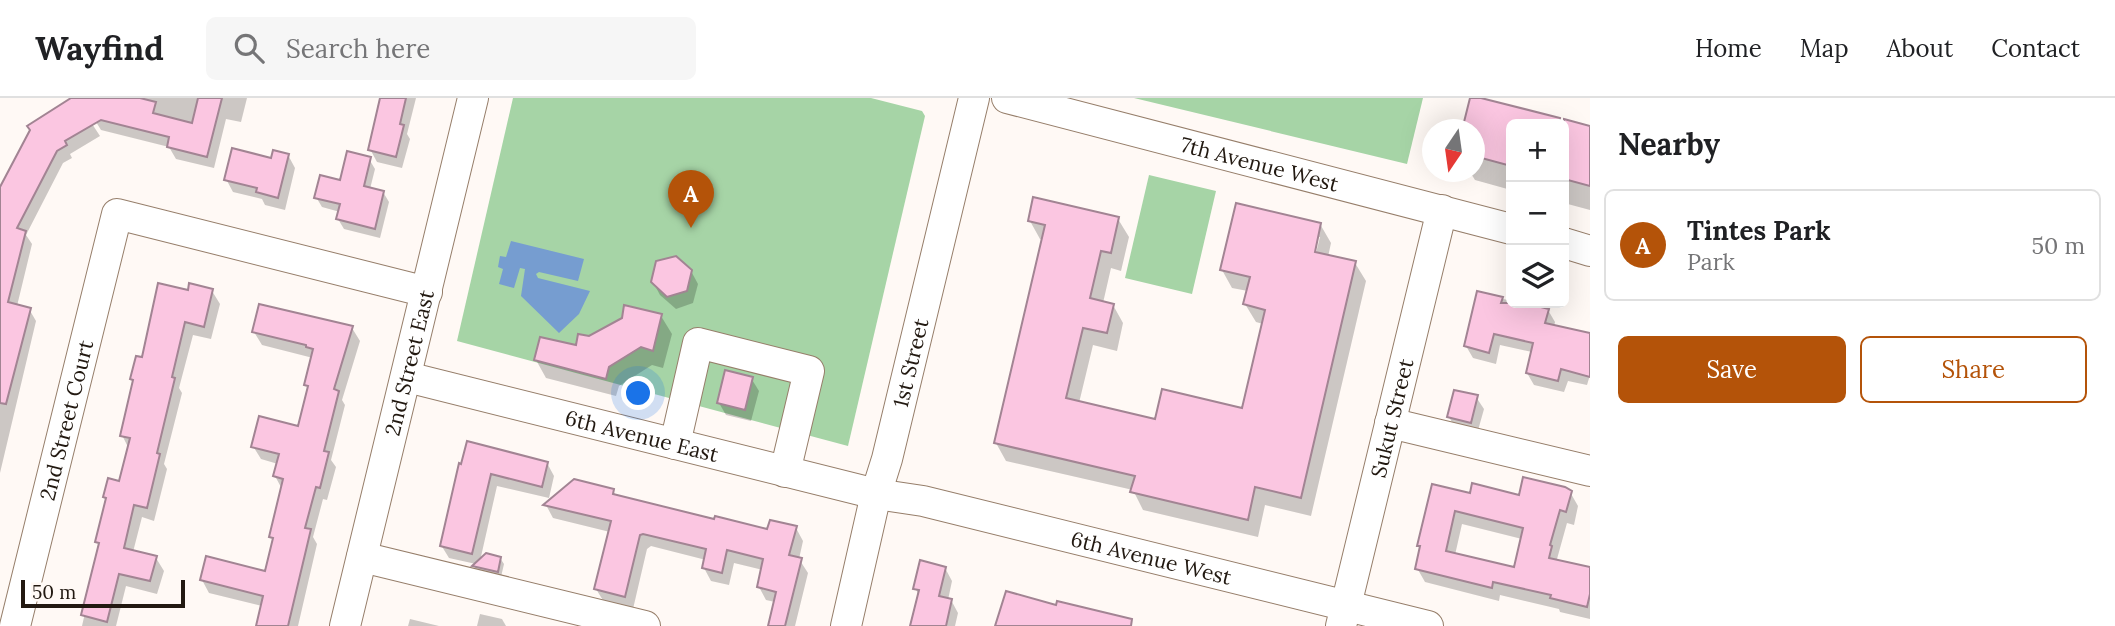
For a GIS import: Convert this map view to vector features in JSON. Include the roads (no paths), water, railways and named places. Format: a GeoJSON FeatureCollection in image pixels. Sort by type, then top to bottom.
{"type":"FeatureCollection","features":[{"type":"Feature","properties":{"kind":"street","name":"2nd Street East"},"geometry":{"type":"LineString","coordinates":[[345,626],[473,98]]}},
{"type":"Feature","properties":{"kind":"street","name":"1st Street"},"geometry":{"type":"LineString","coordinates":[[846,626],[974,98]]}},
{"type":"Feature","properties":{"kind":"street","name":"7th Avenue West"},"geometry":{"type":"LineString","coordinates":[[1007,98],[1506,228]]}},
{"type":"Feature","properties":{"kind":"street","name":"Sukut Street"},"geometry":{"type":"LineString","coordinates":[[1343,616],[1442,210]]}},
{"type":"Feature","properties":{"kind":"street","name":"2nd Street Court"},"geometry":{"type":"LineString","coordinates":[[15,626],[117,214],[426,292]]}},
{"type":"Feature","properties":{"kind":"street"},"geometry":{"type":"LineString","coordinates":[[1569,245],[1590,251]]}},
{"type":"Feature","properties":{"kind":"street"},"geometry":{"type":"LineString","coordinates":[[675,444],[698,343],[809,371],[785,472]]}},
{"type":"Feature","properties":{"kind":"street","name":"6th Avenue East"},"geometry":{"type":"LineString","coordinates":[[407,377],[876,494]]}},
{"type":"Feature","properties":{"kind":"street"},"geometry":{"type":"LineString","coordinates":[[1390,422],[1590,471]]}},
{"type":"Feature","properties":{"kind":"street","name":"6th Avenue West"},"geometry":{"type":"LineString","coordinates":[[876,494],[923,501],[1343,616],[1428,626]]}},
{"type":"Feature","properties":{"kind":"street"},"geometry":{"type":"LineString","coordinates":[[362,557],[645,626]]}},
{"type":"Feature","properties":{"kind":"water"},"geometry":{"type":"Polygon","coordinates":[[[511,241],[584,259],[578,281],[539,272],[536,274],[538,278],[590,291],[579,314],[559,333],[521,296],[525,269],[520,268],[514,288],[499,284],[503,269],[498,267],[500,256],[506,257],[511,241]]]}},
{"type":"Feature","properties":{"kind":"place","name":"Tintes Park"},"geometry":{"type":"Point","coordinates":[691,228]}}]}
